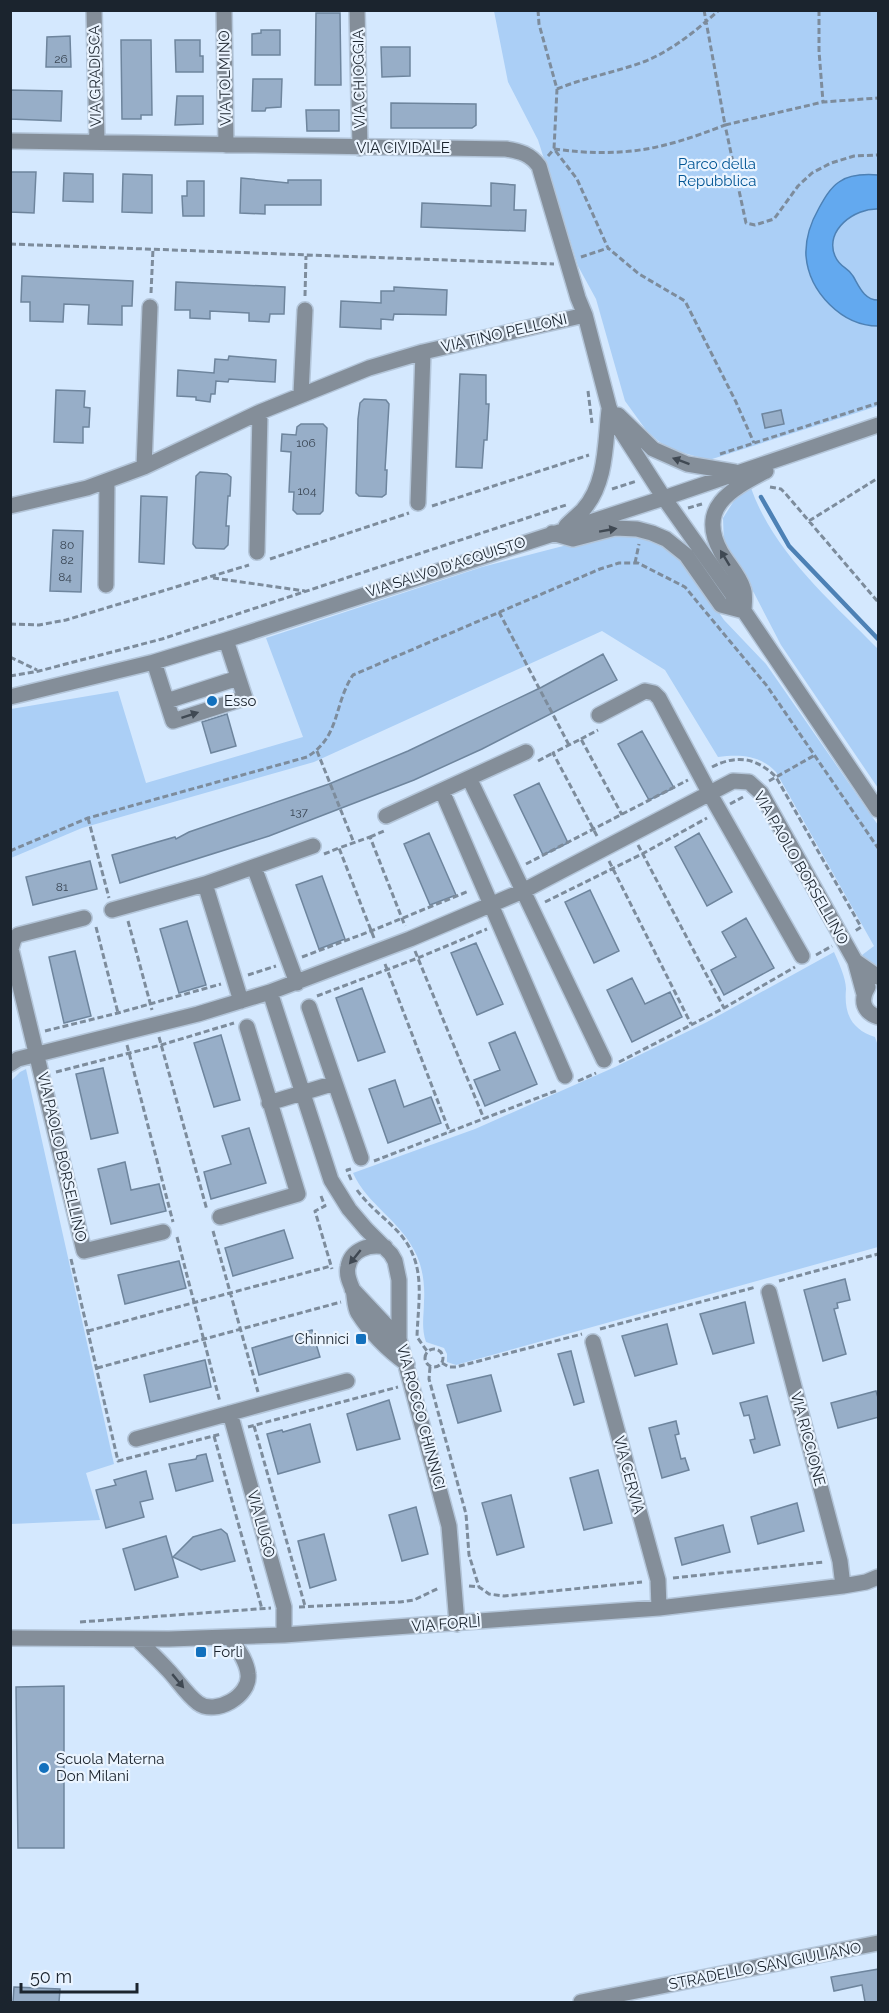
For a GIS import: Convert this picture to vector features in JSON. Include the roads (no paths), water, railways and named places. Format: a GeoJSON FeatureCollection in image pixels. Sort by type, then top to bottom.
{"type":"FeatureCollection","features":[{"type":"Feature","properties":{"kind":"street","name":"VIA GRADISCA"},"geometry":{"type":"LineString","coordinates":[[94,10],[97,142]]}},
{"type":"Feature","properties":{"kind":"street","name":"VIA TOLMINO"},"geometry":{"type":"LineString","coordinates":[[224,10],[226,145]]}},
{"type":"Feature","properties":{"kind":"street","name":"VIA CHIOGGIA"},"geometry":{"type":"LineString","coordinates":[[357,10],[360,148]]}},
{"type":"Feature","properties":{"kind":"street","name":"VIA CIVIDALE"},"geometry":{"type":"LineString","coordinates":[[10,141],[506,149],[525,153],[539,166],[585,315]]}},
{"type":"Feature","properties":{"kind":"street"},"geometry":{"type":"LineString","coordinates":[[144,467],[150,307]]}},
{"type":"Feature","properties":{"kind":"street"},"geometry":{"type":"LineString","coordinates":[[301,394],[305,310]]}},
{"type":"Feature","properties":{"kind":"street","name":"VIA TINO PELLONI"},"geometry":{"type":"LineString","coordinates":[[10,506],[64,494],[144,467],[260,412],[369,368],[423,352],[585,315]]}},
{"type":"Feature","properties":{"kind":"street"},"geometry":{"type":"LineString","coordinates":[[585,315],[614,420],[674,513],[744,611],[879,810]]}},
{"type":"Feature","properties":{"kind":"street","name":"VIA TINO PELLONI"},"geometry":{"type":"LineString","coordinates":[[419,507],[423,352]]}},
{"type":"Feature","properties":{"kind":"street"},"geometry":{"type":"LineString","coordinates":[[609,407],[653,450],[687,464],[738,473]]}},
{"type":"Feature","properties":{"kind":"street"},"geometry":{"type":"LineString","coordinates":[[609,407],[600,480],[584,510],[556,531],[573,539],[615,528],[637,529],[652,533],[672,543],[686,555],[721,605],[744,611]]}},
{"type":"Feature","properties":{"kind":"street"},"geometry":{"type":"LineString","coordinates":[[260,412],[261,558]]}},
{"type":"Feature","properties":{"kind":"street","name":"VIA SALVO D'ACQUISTO"},"geometry":{"type":"LineString","coordinates":[[10,696],[154,662],[226,640],[556,531],[664,498],[879,425]]}},
{"type":"Feature","properties":{"kind":"street"},"geometry":{"type":"LineString","coordinates":[[744,611],[744,589],[720,549],[713,531],[714,517],[721,501],[726,494],[737,487],[821,444]]}},
{"type":"Feature","properties":{"kind":"street"},"geometry":{"type":"LineString","coordinates":[[106,585],[107,481]]}},
{"type":"Feature","properties":{"kind":"street"},"geometry":{"type":"LineString","coordinates":[[154,662],[173,721],[244,698],[226,640]]}},
{"type":"Feature","properties":{"kind":"street"},"geometry":{"type":"LineString","coordinates":[[599,715],[645,691],[654,693],[659,698],[710,794],[806,958]]}},
{"type":"Feature","properties":{"kind":"street"},"geometry":{"type":"LineString","coordinates":[[386,816],[526,752]]}},
{"type":"Feature","properties":{"kind":"street"},"geometry":{"type":"LineString","coordinates":[[469,778],[605,1065]]}},
{"type":"Feature","properties":{"kind":"street","name":"VIA PAOLO BORSELLINO"},"geometry":{"type":"LineString","coordinates":[[10,1064],[18,1059],[124,1034],[270,993],[410,939],[523,891],[733,781],[749,782],[757,789],[855,961]]}},
{"type":"Feature","properties":{"kind":"street"},"geometry":{"type":"LineString","coordinates":[[442,791],[569,1081]]}},
{"type":"Feature","properties":{"kind":"street"},"geometry":{"type":"LineString","coordinates":[[112,910],[205,884],[313,846]]}},
{"type":"Feature","properties":{"kind":"street"},"geometry":{"type":"LineString","coordinates":[[254,867],[297,983]]}},
{"type":"Feature","properties":{"kind":"street"},"geometry":{"type":"LineString","coordinates":[[205,884],[242,1001]]}},
{"type":"Feature","properties":{"kind":"street","name":"VIA PAOLO BORSELLINO"},"geometry":{"type":"LineString","coordinates":[[90,922],[25,932],[18,935],[11,949],[84,1251],[171,1230]]}},
{"type":"Feature","properties":{"kind":"street"},"geometry":{"type":"LineString","coordinates":[[855,961],[879,977]]}},
{"type":"Feature","properties":{"kind":"street"},"geometry":{"type":"LineString","coordinates":[[855,961],[864,994],[865,1008],[869,1013],[879,1017]]}},
{"type":"Feature","properties":{"kind":"street"},"geometry":{"type":"LineString","coordinates":[[864,994],[867,987],[879,981]]}},
{"type":"Feature","properties":{"kind":"street","name":"VIA ROCCO CHINNICI"},"geometry":{"type":"LineString","coordinates":[[270,993],[331,1180],[349,1209],[385,1247],[395,1262],[399,1280],[399,1339],[449,1526],[458,1623]]}},
{"type":"Feature","properties":{"kind":"street"},"geometry":{"type":"LineString","coordinates":[[309,1007],[361,1163]]}},
{"type":"Feature","properties":{"kind":"street"},"geometry":{"type":"LineString","coordinates":[[213,1219],[298,1194],[247,1027]]}},
{"type":"Feature","properties":{"kind":"street"},"geometry":{"type":"LineString","coordinates":[[269,1103],[335,1083]]}},
{"type":"Feature","properties":{"kind":"street"},"geometry":{"type":"LineString","coordinates":[[345,1291],[349,1284],[348,1266],[356,1254],[363,1248],[373,1245],[385,1247]]}},
{"type":"Feature","properties":{"kind":"street","name":"VIA RICCIONE"},"geometry":{"type":"LineString","coordinates":[[770,1286],[840,1561],[843,1586]]}},
{"type":"Feature","properties":{"kind":"street"},"geometry":{"type":"LineString","coordinates":[[345,1291],[399,1339]]}},
{"type":"Feature","properties":{"kind":"street"},"geometry":{"type":"LineString","coordinates":[[345,1291],[357,1311],[390,1352],[407,1364]]}},
{"type":"Feature","properties":{"kind":"street","name":"VIA CERVIA"},"geometry":{"type":"LineString","coordinates":[[589,1335],[658,1580],[659,1608]]}},
{"type":"Feature","properties":{"kind":"street"},"geometry":{"type":"LineString","coordinates":[[136,1439],[347,1381]]}},
{"type":"Feature","properties":{"kind":"street","name":"VIA LUGO"},"geometry":{"type":"LineString","coordinates":[[227,1414],[284,1608],[284,1635]]}},
{"type":"Feature","properties":{"kind":"street","name":"VIA FORLÌ"},"geometry":{"type":"LineString","coordinates":[[10,1638],[230,1637],[458,1623],[659,1608],[843,1586],[879,1577]]}},
{"type":"Feature","properties":{"kind":"street"},"geometry":{"type":"LineString","coordinates":[[137,1639],[199,1705],[216,1708],[233,1701],[243,1691],[249,1677],[246,1664],[230,1637]]}},
{"type":"Feature","properties":{"kind":"street","name":"STRADELLO SAN GIULIANO"},"geometry":{"type":"LineString","coordinates":[[581,2002],[879,1943]]}},
{"type":"Feature","properties":{"kind":"water"},"geometry":{"type":"Polygon","coordinates":[[[878,175],[878,209],[860,212],[844,222],[838,229],[833,246],[837,260],[851,273],[862,292],[869,298],[878,300],[878,326],[852,320],[830,305],[813,282],[808,269],[806,250],[813,219],[833,187],[843,179],[853,176],[878,175]]]}},
{"type":"Feature","properties":{"kind":"waterway"},"geometry":{"type":"LineString","coordinates":[[761,497],[789,546],[878,639]]}},
{"type":"Feature","properties":{"kind":"place","name":"Esso"},"geometry":{"type":"Point","coordinates":[212,701]}},
{"type":"Feature","properties":{"kind":"place","name":"Chinnici"},"geometry":{"type":"Point","coordinates":[361,1339]}},
{"type":"Feature","properties":{"kind":"place","name":"Forlì"},"geometry":{"type":"Point","coordinates":[201,1652]}},
{"type":"Feature","properties":{"kind":"place","name":"Scuola Materna Don Milani"},"geometry":{"type":"Point","coordinates":[44,1768]}},
{"type":"Feature","properties":{"kind":"park label","name":"Parco della Repubblica"},"geometry":{"type":"Point","coordinates":[717,172]}}]}
